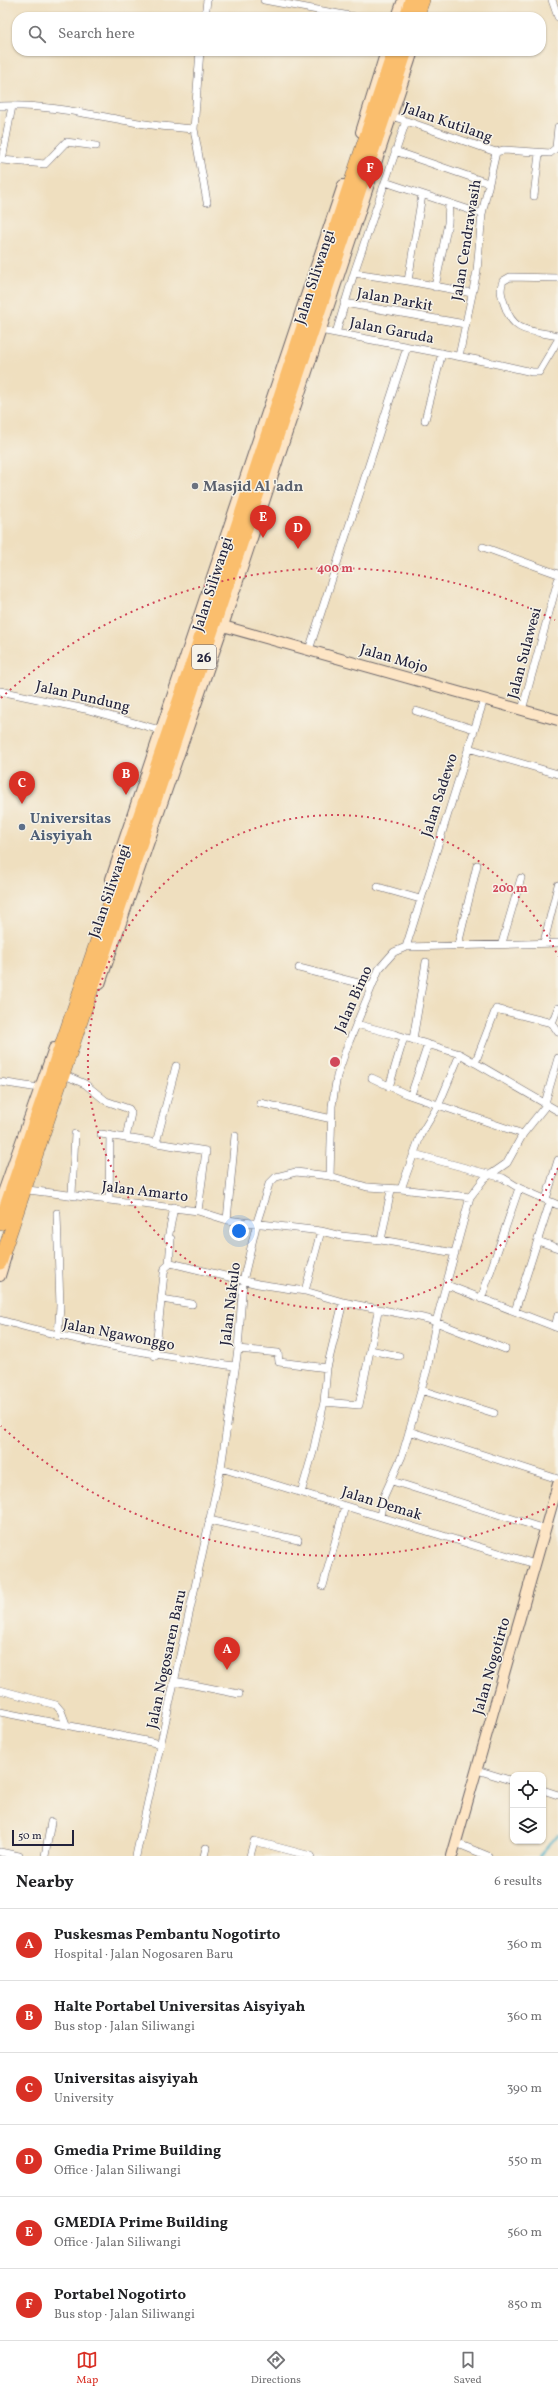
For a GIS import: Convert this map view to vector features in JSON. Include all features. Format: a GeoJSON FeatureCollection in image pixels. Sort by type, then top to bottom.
{"type":"FeatureCollection","features":[{"type":"Feature","properties":{"kind":"highway"},"geometry":{"type":"LineString","coordinates":[[407,12],[411,0]]}},
{"type":"Feature","properties":{"kind":"highway"},"geometry":{"type":"LineString","coordinates":[[418,12],[422,0]]}},
{"type":"Feature","properties":{"kind":"highway","name":"Jalan Siliwangi"},"geometry":{"type":"LineString","coordinates":[[0,1263],[196,692],[322,313],[340,234],[393,56]]}},
{"type":"Feature","properties":{"kind":"highway","name":"Jalan Siliwangi"},"geometry":{"type":"LineString","coordinates":[[348,210],[387,123],[405,56]]}},
{"type":"Feature","properties":{"kind":"highway","name":"Jalan Siliwangi"},"geometry":{"type":"LineString","coordinates":[[0,1224],[20,1151],[190,656],[300,323],[340,234]]}},
{"type":"Feature","properties":{"kind":"street"},"geometry":{"type":"LineString","coordinates":[[205,12],[207,0]]}},
{"type":"Feature","properties":{"kind":"street"},"geometry":{"type":"LineString","coordinates":[[264,0],[328,12]]}},
{"type":"Feature","properties":{"kind":"street"},"geometry":{"type":"LineString","coordinates":[[399,12],[403,0]]}},
{"type":"Feature","properties":{"kind":"street"},"geometry":{"type":"LineString","coordinates":[[425,12],[429,0]]}},
{"type":"Feature","properties":{"kind":"street"},"geometry":{"type":"LineString","coordinates":[[552,0],[558,17]]}},
{"type":"Feature","properties":{"kind":"street"},"geometry":{"type":"LineString","coordinates":[[200,56],[194,129],[207,202]]}},
{"type":"Feature","properties":{"kind":"street"},"geometry":{"type":"LineString","coordinates":[[300,323],[384,56]]}},
{"type":"Feature","properties":{"kind":"street"},"geometry":{"type":"LineString","coordinates":[[0,1276],[67,1076],[111,953],[196,692],[223,626],[320,330],[322,313],[411,56]]}},
{"type":"Feature","properties":{"kind":"street"},"geometry":{"type":"LineString","coordinates":[[0,106],[61,108],[132,122],[194,129]]}},
{"type":"Feature","properties":{"kind":"street"},"geometry":{"type":"LineString","coordinates":[[12,106],[1,160],[45,164],[66,142],[96,146]]}},
{"type":"Feature","properties":{"kind":"street"},"geometry":{"type":"LineString","coordinates":[[336,333],[344,303],[406,121]]}},
{"type":"Feature","properties":{"kind":"street","name":"Jalan Kutilang"},"geometry":{"type":"LineString","coordinates":[[387,123],[406,121],[496,152]]}},
{"type":"Feature","properties":{"kind":"street"},"geometry":{"type":"LineString","coordinates":[[496,152],[504,150],[539,154],[550,153],[556,148],[558,127]]}},
{"type":"Feature","properties":{"kind":"street"},"geometry":{"type":"LineString","coordinates":[[395,151],[488,183]]}},
{"type":"Feature","properties":{"kind":"street","name":"Jalan Cendrawasih"},"geometry":{"type":"LineString","coordinates":[[459,356],[477,271],[482,214],[496,152]]}},
{"type":"Feature","properties":{"kind":"street"},"geometry":{"type":"LineString","coordinates":[[534,196],[539,154]]}},
{"type":"Feature","properties":{"kind":"street"},"geometry":{"type":"LineString","coordinates":[[385,182],[482,214]]}},
{"type":"Feature","properties":{"kind":"street"},"geometry":{"type":"LineString","coordinates":[[408,281],[422,195]]}},
{"type":"Feature","properties":{"kind":"street"},"geometry":{"type":"LineString","coordinates":[[435,286],[448,223],[448,203]]}},
{"type":"Feature","properties":{"kind":"street"},"geometry":{"type":"LineString","coordinates":[[354,273],[472,293]]}},
{"type":"Feature","properties":{"kind":"street"},"geometry":{"type":"LineString","coordinates":[[558,278],[510,277],[503,281],[500,287],[509,319],[516,326],[558,336]]}},
{"type":"Feature","properties":{"kind":"street","name":"Jalan Parkit"},"geometry":{"type":"LineString","coordinates":[[344,303],[465,324]]}},
{"type":"Feature","properties":{"kind":"street","name":"Jalan Garuda"},"geometry":{"type":"LineString","coordinates":[[320,330],[539,372],[543,368],[558,340]]}},
{"type":"Feature","properties":{"kind":"street"},"geometry":{"type":"LineString","coordinates":[[309,650],[407,347]]}},
{"type":"Feature","properties":{"kind":"street"},"geometry":{"type":"LineString","coordinates":[[425,420],[442,353]]}},
{"type":"Feature","properties":{"kind":"street"},"geometry":{"type":"LineString","coordinates":[[483,547],[558,574]]}},
{"type":"Feature","properties":{"kind":"street","name":"Jalan Sulawesi"},"geometry":{"type":"LineString","coordinates":[[522,710],[558,580]]}},
{"type":"Feature","properties":{"kind":"street","name":"Jalan Mojo"},"geometry":{"type":"LineString","coordinates":[[223,626],[558,720]]}},
{"type":"Feature","properties":{"kind":"street"},"geometry":{"type":"LineString","coordinates":[[0,1201],[20,1151],[39,1088],[76,985],[160,730],[190,656]]}},
{"type":"Feature","properties":{"kind":"street","name":"Jalan Pundung"},"geometry":{"type":"LineString","coordinates":[[0,691],[85,709],[160,730]]}},
{"type":"Feature","properties":{"kind":"street","name":"Jalan Sadewo"},"geometry":{"type":"LineString","coordinates":[[406,947],[484,699]]}},
{"type":"Feature","properties":{"kind":"street"},"geometry":{"type":"LineString","coordinates":[[416,711],[474,729]]}},
{"type":"Feature","properties":{"kind":"street"},"geometry":{"type":"LineString","coordinates":[[468,748],[558,774]]}},
{"type":"Feature","properties":{"kind":"street"},"geometry":{"type":"LineString","coordinates":[[458,944],[477,865]]}},
{"type":"Feature","properties":{"kind":"street"},"geometry":{"type":"LineString","coordinates":[[502,943],[521,878]]}},
{"type":"Feature","properties":{"kind":"street"},"geometry":{"type":"LineString","coordinates":[[544,942],[558,885]]}},
{"type":"Feature","properties":{"kind":"street"},"geometry":{"type":"LineString","coordinates":[[378,887],[420,899]]}},
{"type":"Feature","properties":{"kind":"street","name":"Jalan Bimo"},"geometry":{"type":"LineString","coordinates":[[330,1176],[332,1119],[337,1076],[370,986],[379,969],[386,960],[394,952],[406,947],[458,944],[558,943]]}},
{"type":"Feature","properties":{"kind":"street"},"geometry":{"type":"LineString","coordinates":[[413,1039],[426,962]]}},
{"type":"Feature","properties":{"kind":"street"},"geometry":{"type":"LineString","coordinates":[[299,968],[370,986]]}},
{"type":"Feature","properties":{"kind":"street"},"geometry":{"type":"LineString","coordinates":[[552,1023],[558,1008]]}},
{"type":"Feature","properties":{"kind":"street"},"geometry":{"type":"LineString","coordinates":[[475,1063],[496,1009],[552,1023],[558,1032]]}},
{"type":"Feature","properties":{"kind":"street"},"geometry":{"type":"LineString","coordinates":[[356,1024],[404,1036],[460,1054],[558,1111]]}},
{"type":"Feature","properties":{"kind":"street"},"geometry":{"type":"LineString","coordinates":[[389,1087],[404,1036]]}},
{"type":"Feature","properties":{"kind":"street"},"geometry":{"type":"LineString","coordinates":[[410,1095],[428,1044]]}},
{"type":"Feature","properties":{"kind":"street"},"geometry":{"type":"LineString","coordinates":[[401,1189],[421,1134],[439,1104],[460,1054]]}},
{"type":"Feature","properties":{"kind":"street"},"geometry":{"type":"LineString","coordinates":[[380,1516],[384,1496],[392,1481],[421,1390],[436,1322],[470,1197],[484,1179],[507,1163],[523,1134],[546,1103],[558,1058]]}},
{"type":"Feature","properties":{"kind":"street"},"geometry":{"type":"LineString","coordinates":[[156,1143],[176,1066]]}},
{"type":"Feature","properties":{"kind":"street"},"geometry":{"type":"LineString","coordinates":[[67,1076],[85,1084],[106,1101],[129,1109],[131,1113],[126,1138]]}},
{"type":"Feature","properties":{"kind":"street"},"geometry":{"type":"LineString","coordinates":[[372,1078],[389,1087],[410,1095],[523,1134]]}},
{"type":"Feature","properties":{"kind":"street"},"geometry":{"type":"LineString","coordinates":[[0,1082],[39,1088]]}},
{"type":"Feature","properties":{"kind":"street"},"geometry":{"type":"LineString","coordinates":[[260,1103],[332,1119]]}},
{"type":"Feature","properties":{"kind":"street"},"geometry":{"type":"LineString","coordinates":[[72,1194],[75,1134]]}},
{"type":"Feature","properties":{"kind":"street"},"geometry":{"type":"LineString","coordinates":[[101,1134],[199,1149],[207,1153],[198,1211]]}},
{"type":"Feature","properties":{"kind":"street"},"geometry":{"type":"LineString","coordinates":[[109,1199],[110,1135]]}},
{"type":"Feature","properties":{"kind":"street"},"geometry":{"type":"LineString","coordinates":[[227,1220],[235,1136]]}},
{"type":"Feature","properties":{"kind":"street"},"geometry":{"type":"LineString","coordinates":[[414,1154],[493,1174],[508,1180],[519,1188],[558,1205]]}},
{"type":"Feature","properties":{"kind":"street"},"geometry":{"type":"LineString","coordinates":[[515,1311],[538,1241],[558,1160]]}},
{"type":"Feature","properties":{"kind":"street","name":"Jalan Nakulo"},"geometry":{"type":"LineString","coordinates":[[220,1468],[234,1366],[238,1349],[243,1281],[257,1222],[270,1184],[276,1177],[296,1172],[330,1176],[367,1187],[391,1190],[401,1189],[470,1197]]}},
{"type":"Feature","properties":{"kind":"street"},"geometry":{"type":"LineString","coordinates":[[481,1299],[519,1188]]}},
{"type":"Feature","properties":{"kind":"street","name":"Jalan Amarto"},"geometry":{"type":"LineString","coordinates":[[28,1190],[174,1207],[198,1211],[227,1220],[257,1222],[321,1231],[341,1236],[381,1240],[455,1253]]}},
{"type":"Feature","properties":{"kind":"street"},"geometry":{"type":"LineString","coordinates":[[381,1240],[391,1190]]}},
{"type":"Feature","properties":{"kind":"street"},"geometry":{"type":"LineString","coordinates":[[155,1356],[165,1268],[169,1264],[171,1239],[168,1239],[174,1207]]}},
{"type":"Feature","properties":{"kind":"street"},"geometry":{"type":"LineString","coordinates":[[57,1213],[60,1306],[58,1336]]}},
{"type":"Feature","properties":{"kind":"street"},"geometry":{"type":"LineString","coordinates":[[305,1291],[321,1231]]}},
{"type":"Feature","properties":{"kind":"street"},"geometry":{"type":"LineString","coordinates":[[538,1241],[558,1248]]}},
{"type":"Feature","properties":{"kind":"street"},"geometry":{"type":"LineString","coordinates":[[169,1264],[176,1264],[243,1281],[305,1291],[378,1311],[436,1322],[506,1349]]}},
{"type":"Feature","properties":{"kind":"street"},"geometry":{"type":"LineString","coordinates":[[447,1286],[556,1328],[558,1315]]}},
{"type":"Feature","properties":{"kind":"street"},"geometry":{"type":"LineString","coordinates":[[162,1299],[192,1304]]}},
{"type":"Feature","properties":{"kind":"street"},"geometry":{"type":"LineString","coordinates":[[301,1493],[313,1452],[324,1402],[327,1368],[343,1302]]}},
{"type":"Feature","properties":{"kind":"street"},"geometry":{"type":"LineString","coordinates":[[324,1402],[359,1405],[378,1311]]}},
{"type":"Feature","properties":{"kind":"street","name":"Jalan Ngawonggo"},"geometry":{"type":"LineString","coordinates":[[0,1320],[58,1336],[155,1356],[234,1366]]}},
{"type":"Feature","properties":{"kind":"street"},"geometry":{"type":"LineString","coordinates":[[238,1349],[278,1353],[279,1362],[327,1368]]}},
{"type":"Feature","properties":{"kind":"street"},"geometry":{"type":"LineString","coordinates":[[370,1350],[399,1356]]}},
{"type":"Feature","properties":{"kind":"street"},"geometry":{"type":"LineString","coordinates":[[421,1390],[494,1413]]}},
{"type":"Feature","properties":{"kind":"street"},"geometry":{"type":"LineString","coordinates":[[409,1431],[558,1479]]}},
{"type":"Feature","properties":{"kind":"street","name":"Jalan Demak"},"geometry":{"type":"LineString","coordinates":[[220,1468],[535,1564]]}},
{"type":"Feature","properties":{"kind":"street","name":"Jalan Nogosaren Baru"},"geometry":{"type":"LineString","coordinates":[[136,1856],[220,1468]]}},
{"type":"Feature","properties":{"kind":"street"},"geometry":{"type":"LineString","coordinates":[[392,1481],[545,1528]]}},
{"type":"Feature","properties":{"kind":"street","name":"Jalan Nogotirto"},"geometry":{"type":"LineString","coordinates":[[452,1856],[558,1484]]}},
{"type":"Feature","properties":{"kind":"street"},"geometry":{"type":"LineString","coordinates":[[323,1586],[345,1506]]}},
{"type":"Feature","properties":{"kind":"street"},"geometry":{"type":"LineString","coordinates":[[209,1520],[298,1540]]}},
{"type":"Feature","properties":{"kind":"street"},"geometry":{"type":"LineString","coordinates":[[174,1681],[239,1694]]}},
{"type":"Feature","properties":{"kind":"street"},"geometry":{"type":"LineString","coordinates":[[0,1690],[56,1705],[66,1724]]}},
{"type":"Feature","properties":{"kind":"street"},"geometry":{"type":"LineString","coordinates":[[0,1712],[161,1744]]}},
{"type":"Feature","properties":{"kind":"street"},"geometry":{"type":"LineString","coordinates":[[477,1770],[510,1780]]}},
{"type":"Feature","properties":{"kind":"street"},"geometry":{"type":"LineString","coordinates":[[546,1791],[558,1794]]}},
{"type":"Feature","properties":{"kind":"street"},"geometry":{"type":"LineString","coordinates":[[45,1856],[51,1822]]}},
{"type":"Feature","properties":{"kind":"street"},"geometry":{"type":"LineString","coordinates":[[250,1856],[254,1841],[311,1856]]}},
{"type":"Feature","properties":{"kind":"street"},"geometry":{"type":"LineString","coordinates":[[456,1843],[488,1856]]}},
{"type":"Feature","properties":{"kind":"street"},"geometry":{"type":"LineString","coordinates":[[204,1856],[206,1848]]}},
{"type":"Feature","properties":{"kind":"street"},"geometry":{"type":"LineString","coordinates":[[0,1852],[15,1856]]}},
{"type":"Feature","properties":{"kind":"waterway"},"geometry":{"type":"LineString","coordinates":[[539,1856],[558,1835]]}},
{"type":"Feature","properties":{"kind":"place","name":"Portabel Nogotirto"},"geometry":{"type":"Point","coordinates":[370,189]}},
{"type":"Feature","properties":{"kind":"place","name":"Masjid Al 'adn"},"geometry":{"type":"Point","coordinates":[195,486]}},
{"type":"Feature","properties":{"kind":"place","name":"GMEDIA Prime Building"},"geometry":{"type":"Point","coordinates":[263,538]}},
{"type":"Feature","properties":{"kind":"place","name":"Gmedia Prime Building"},"geometry":{"type":"Point","coordinates":[298,549]}},
{"type":"Feature","properties":{"kind":"place","name":"Halte Portabel Universitas Aisyiyah"},"geometry":{"type":"Point","coordinates":[126,795]}},
{"type":"Feature","properties":{"kind":"place","name":"Universitas aisyiyah"},"geometry":{"type":"Point","coordinates":[22,804]}},
{"type":"Feature","properties":{"kind":"place","name":"Universitas Aisyiyah"},"geometry":{"type":"Point","coordinates":[22,827]}},
{"type":"Feature","properties":{"kind":"place","name":"Puskesmas Pembantu Nogotirto"},"geometry":{"type":"Point","coordinates":[227,1670]}}]}
